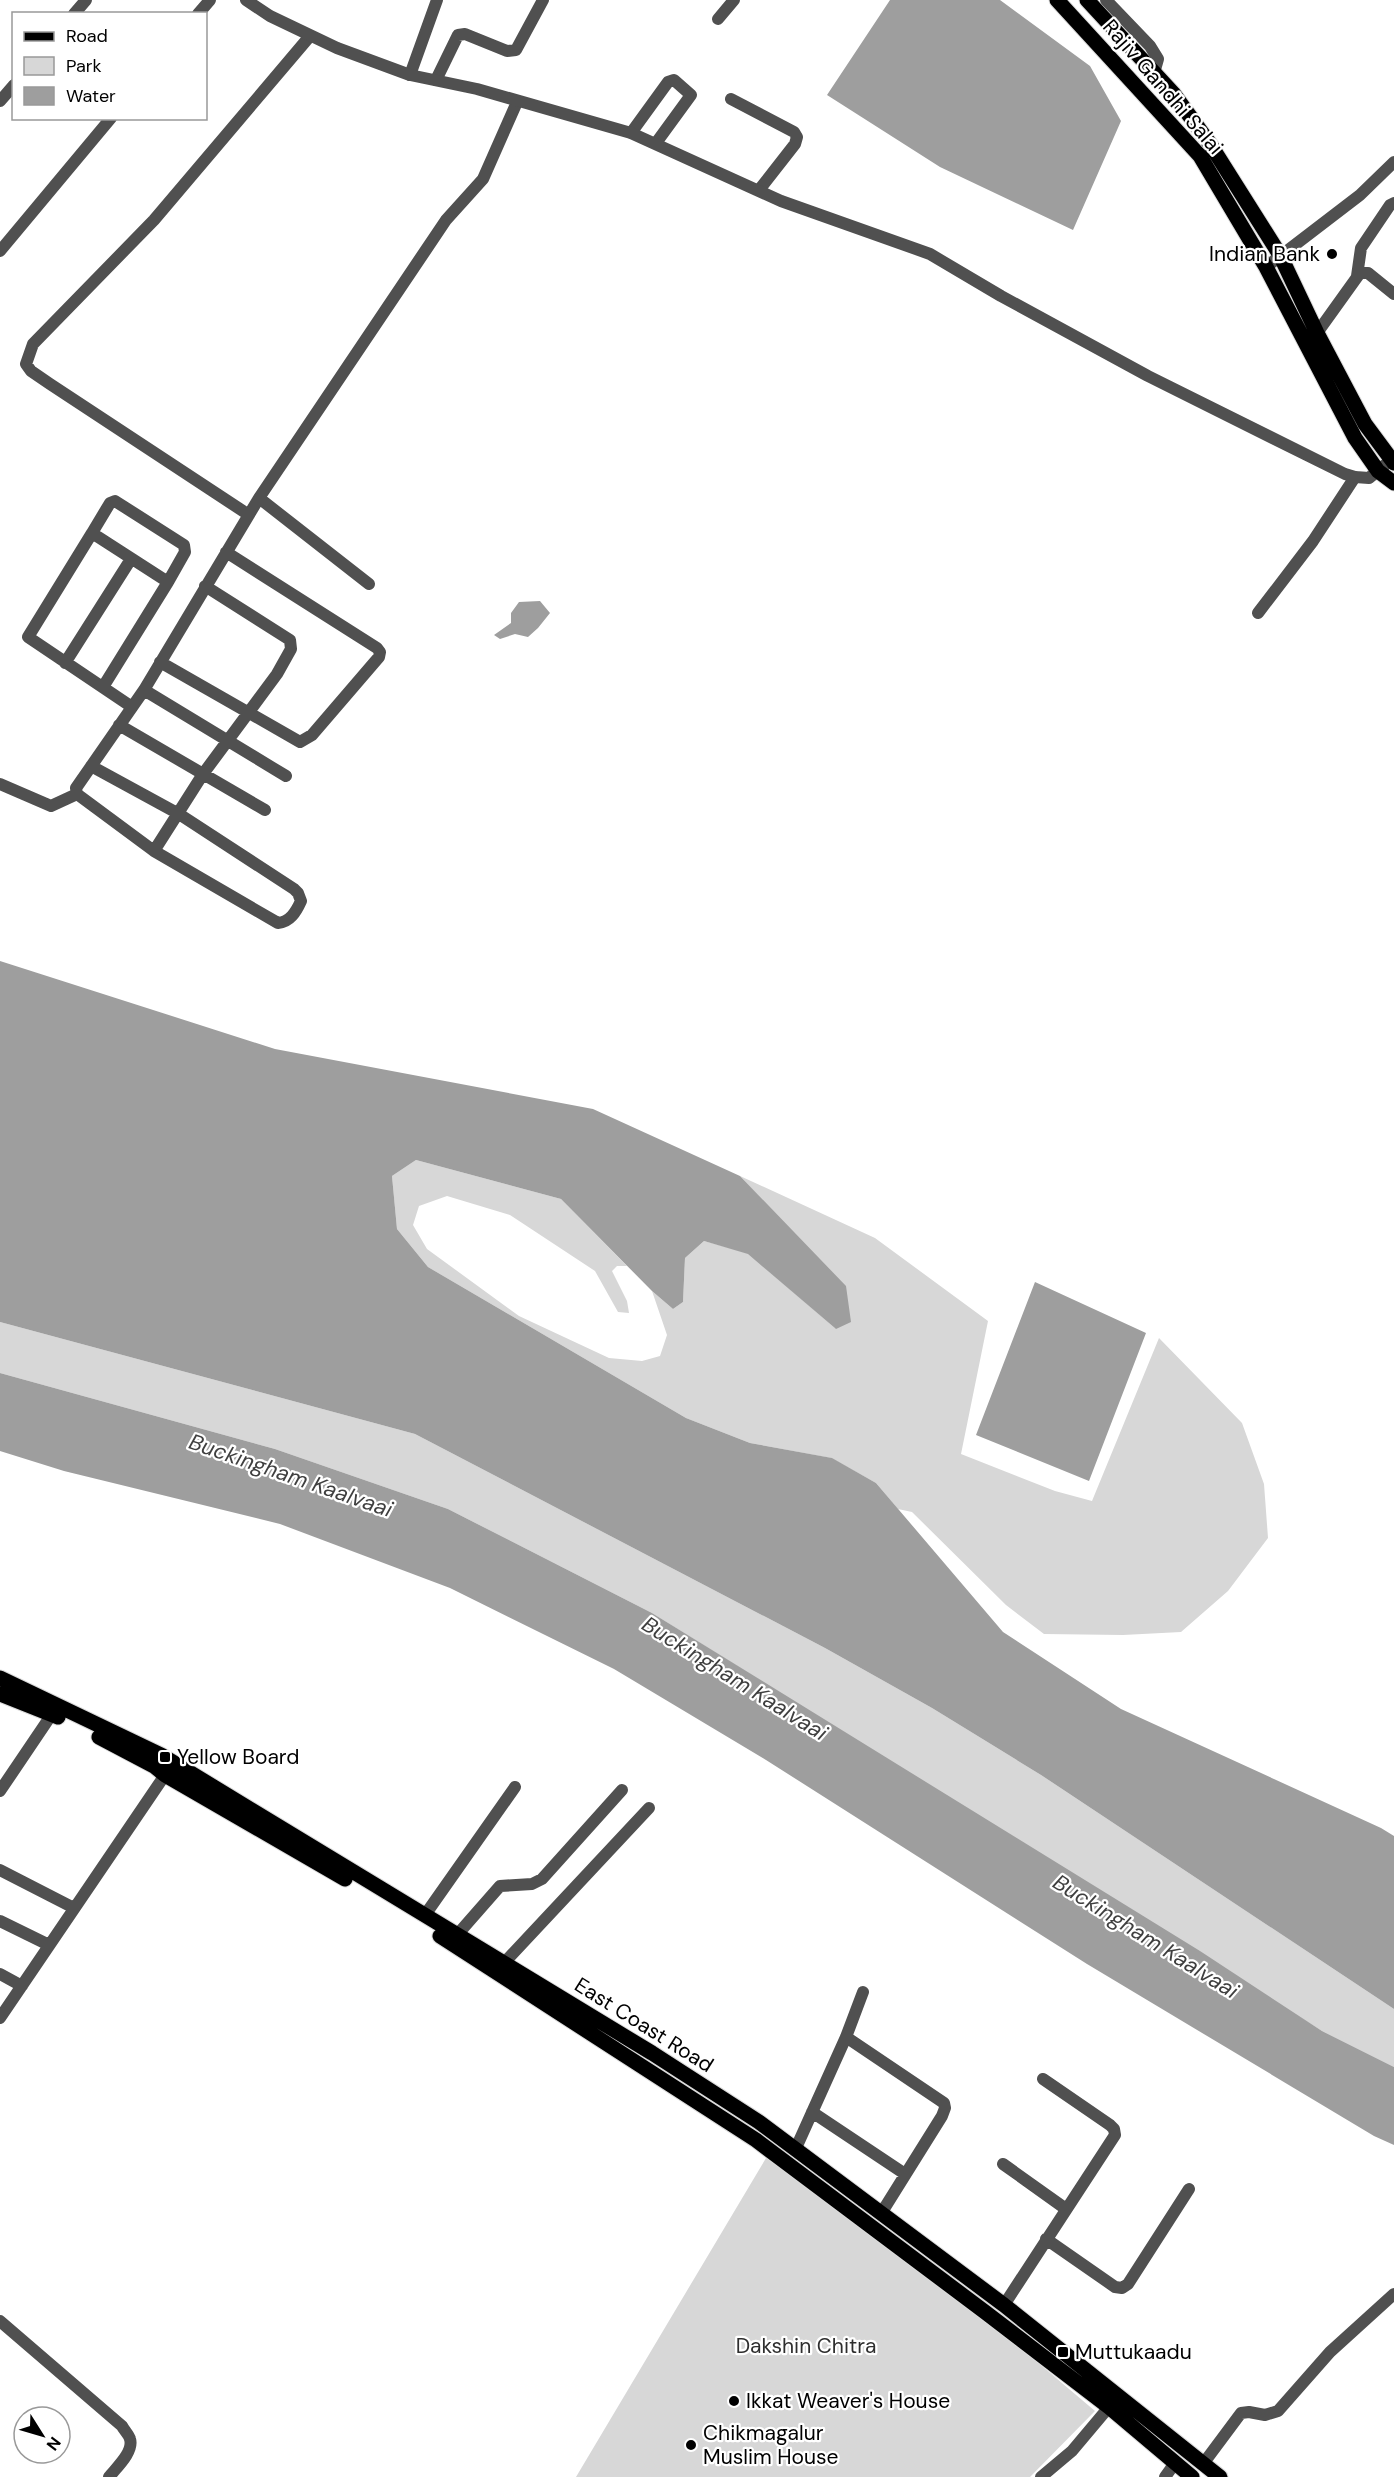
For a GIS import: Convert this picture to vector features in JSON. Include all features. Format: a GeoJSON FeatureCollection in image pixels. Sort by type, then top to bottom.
{"type":"FeatureCollection","features":[{"type":"Feature","properties":{"kind":"main road","name":"Rajiv Gandhi Salai"},"geometry":{"type":"LineString","coordinates":[[1057,0],[1200,156],[1266,267],[1355,438],[1378,471],[1394,483]]}},
{"type":"Feature","properties":{"kind":"main road","name":"Rajiv Gandhi Salai"},"geometry":{"type":"LineString","coordinates":[[1087,0],[1173,93],[1210,144],[1280,255],[1317,333],[1365,424],[1392,462]]}},
{"type":"Feature","properties":{"kind":"main road","name":"East Coast Road"},"geometry":{"type":"LineString","coordinates":[[0,1678],[161,1755],[652,2053],[776,2134],[1004,2305],[1220,2477]]}},
{"type":"Feature","properties":{"kind":"main road","name":"East Coast Road"},"geometry":{"type":"LineString","coordinates":[[0,1694],[52,1714],[154,1766],[165,1775],[401,1911],[766,2147],[975,2304],[1192,2477]]}},
{"type":"Feature","properties":{"kind":"main road"},"geometry":{"type":"LineString","coordinates":[[766,2147],[776,2134]]}},
{"type":"Feature","properties":{"kind":"street"},"geometry":{"type":"LineString","coordinates":[[76,12],[86,0]]}},
{"type":"Feature","properties":{"kind":"street"},"geometry":{"type":"LineString","coordinates":[[200,12],[210,0]]}},
{"type":"Feature","properties":{"kind":"street"},"geometry":{"type":"LineString","coordinates":[[246,0],[270,16],[310,36],[410,75],[477,89],[517,102],[586,118],[631,133],[781,201],[930,254],[1001,296],[1148,376],[1355,477],[1369,478],[1392,462]]}},
{"type":"Feature","properties":{"kind":"street"},"geometry":{"type":"LineString","coordinates":[[410,75],[437,0]]}},
{"type":"Feature","properties":{"kind":"street"},"geometry":{"type":"LineString","coordinates":[[436,80],[458,35],[465,34],[507,51],[516,50],[543,0]]}},
{"type":"Feature","properties":{"kind":"street"},"geometry":{"type":"LineString","coordinates":[[718,19],[734,0]]}},
{"type":"Feature","properties":{"kind":"street"},"geometry":{"type":"LineString","coordinates":[[1106,0],[1150,46],[1158,59],[1154,73]]}},
{"type":"Feature","properties":{"kind":"street"},"geometry":{"type":"LineString","coordinates":[[249,515],[50,384],[31,371],[26,364],[28,354],[38,338],[154,220],[310,36]]}},
{"type":"Feature","properties":{"kind":"street"},"geometry":{"type":"LineString","coordinates":[[631,133],[668,82],[674,80],[691,94],[656,143]]}},
{"type":"Feature","properties":{"kind":"street"},"geometry":{"type":"LineString","coordinates":[[0,100],[12,87]]}},
{"type":"Feature","properties":{"kind":"street"},"geometry":{"type":"LineString","coordinates":[[731,99],[794,132],[797,137],[795,144],[759,190]]}},
{"type":"Feature","properties":{"kind":"street"},"geometry":{"type":"LineString","coordinates":[[91,766],[179,814],[294,889],[301,897],[298,908],[285,922],[278,923],[154,851],[77,794],[76,788],[91,766],[119,725],[144,690],[259,498],[446,220],[483,179],[517,102]]}},
{"type":"Feature","properties":{"kind":"street"},"geometry":{"type":"LineString","coordinates":[[0,251],[109,120]]}},
{"type":"Feature","properties":{"kind":"street"},"geometry":{"type":"LineString","coordinates":[[1266,267],[1360,195],[1394,162]]}},
{"type":"Feature","properties":{"kind":"street"},"geometry":{"type":"LineString","coordinates":[[1357,276],[1360,248],[1390,205],[1394,203]]}},
{"type":"Feature","properties":{"kind":"street"},"geometry":{"type":"LineString","coordinates":[[1317,333],[1357,276],[1364,271],[1394,294]]}},
{"type":"Feature","properties":{"kind":"street"},"geometry":{"type":"LineString","coordinates":[[1258,613],[1313,541],[1355,477]]}},
{"type":"Feature","properties":{"kind":"street"},"geometry":{"type":"LineString","coordinates":[[259,498],[369,584]]}},
{"type":"Feature","properties":{"kind":"street"},"geometry":{"type":"LineString","coordinates":[[103,687],[185,552],[184,545],[114,501],[110,503],[28,637],[132,707]]}},
{"type":"Feature","properties":{"kind":"street"},"geometry":{"type":"LineString","coordinates":[[92,533],[168,582]]}},
{"type":"Feature","properties":{"kind":"street"},"geometry":{"type":"LineString","coordinates":[[160,663],[294,740],[303,741],[312,735],[379,657],[380,652],[226,552]]}},
{"type":"Feature","properties":{"kind":"street"},"geometry":{"type":"LineString","coordinates":[[64,663],[131,559]]}},
{"type":"Feature","properties":{"kind":"street"},"geometry":{"type":"LineString","coordinates":[[154,851],[203,774],[287,658],[292,643],[205,586]]}},
{"type":"Feature","properties":{"kind":"street"},"geometry":{"type":"LineString","coordinates":[[144,690],[286,776]]}},
{"type":"Feature","properties":{"kind":"street"},"geometry":{"type":"LineString","coordinates":[[119,725],[265,810]]}},
{"type":"Feature","properties":{"kind":"street"},"geometry":{"type":"LineString","coordinates":[[0,784],[51,806],[77,794]]}},
{"type":"Feature","properties":{"kind":"street"},"geometry":{"type":"LineString","coordinates":[[0,1791],[52,1714]]}},
{"type":"Feature","properties":{"kind":"street"},"geometry":{"type":"LineString","coordinates":[[0,2018],[165,1775]]}},
{"type":"Feature","properties":{"kind":"street"},"geometry":{"type":"LineString","coordinates":[[425,1915],[515,1787]]}},
{"type":"Feature","properties":{"kind":"street"},"geometry":{"type":"LineString","coordinates":[[457,1935],[500,1886],[532,1884],[542,1879],[622,1790]]}},
{"type":"Feature","properties":{"kind":"street"},"geometry":{"type":"LineString","coordinates":[[504,1963],[649,1808]]}},
{"type":"Feature","properties":{"kind":"street"},"geometry":{"type":"LineString","coordinates":[[0,1870],[74,1908]]}},
{"type":"Feature","properties":{"kind":"street"},"geometry":{"type":"LineString","coordinates":[[0,1921],[49,1945]]}},
{"type":"Feature","properties":{"kind":"street"},"geometry":{"type":"LineString","coordinates":[[0,1974],[22,1986]]}},
{"type":"Feature","properties":{"kind":"street"},"geometry":{"type":"LineString","coordinates":[[796,2148],[846,2037],[863,1992]]}},
{"type":"Feature","properties":{"kind":"street"},"geometry":{"type":"LineString","coordinates":[[846,2037],[944,2103],[942,2116],[882,2212]]}},
{"type":"Feature","properties":{"kind":"street"},"geometry":{"type":"LineString","coordinates":[[1004,2305],[1115,2135],[1114,2129],[1043,2079]]}},
{"type":"Feature","properties":{"kind":"street"},"geometry":{"type":"LineString","coordinates":[[812,2112],[905,2174]]}},
{"type":"Feature","properties":{"kind":"street"},"geometry":{"type":"LineString","coordinates":[[1004,2164],[1066,2209]]}},
{"type":"Feature","properties":{"kind":"street"},"geometry":{"type":"LineString","coordinates":[[1046,2239],[1114,2287],[1122,2288],[1128,2284],[1188,2189]]}},
{"type":"Feature","properties":{"kind":"street"},"geometry":{"type":"LineString","coordinates":[[1203,2464],[1241,2413],[1265,2415],[1278,2411],[1330,2352],[1394,2294]]}},
{"type":"Feature","properties":{"kind":"street"},"geometry":{"type":"LineString","coordinates":[[0,2322],[122,2426],[130,2439],[130,2445],[126,2455],[109,2477]]}},
{"type":"Feature","properties":{"kind":"street"},"geometry":{"type":"LineString","coordinates":[[1041,2477],[1072,2451],[1108,2408]]}},
{"type":"Feature","properties":{"kind":"street"},"geometry":{"type":"LineString","coordinates":[[1165,2477],[1175,2463]]}},
{"type":"Feature","properties":{"kind":"green space"},"geometry":{"type":"Polygon","coordinates":[[[416,1160],[561,1199],[627,1266],[617,1266],[612,1271],[627,1301],[629,1313],[618,1312],[595,1271],[510,1215],[447,1196],[419,1206],[413,1225],[427,1249],[519,1316],[609,1358],[642,1361],[660,1356],[667,1335],[652,1291],[673,1309],[683,1302],[685,1258],[704,1241],[748,1253],[836,1329],[783,1222],[740,1176],[875,1238],[988,1321],[961,1454],[1055,1491],[1092,1501],[1159,1338],[1242,1423],[1264,1484],[1268,1538],[1228,1591],[1181,1632],[1123,1635],[1044,1634],[1006,1605],[912,1512],[898,1509],[876,1483],[831,1458],[750,1443],[686,1418],[428,1267],[397,1229],[392,1176],[416,1160]]]}},
{"type":"Feature","properties":{"kind":"green space"},"geometry":{"type":"Polygon","coordinates":[[[0,1322],[415,1434],[825,1648],[932,1708],[1041,1775],[1394,2009],[1394,2067],[1322,2031],[652,1613],[448,1509],[275,1449],[0,1373],[0,1322]]]}},
{"type":"Feature","properties":{"kind":"green space","name":"Dakshin Chitra"},"geometry":{"type":"Polygon","coordinates":[[[769,2153],[983,2316],[1095,2411],[1030,2477],[576,2477],[769,2153]]]}},
{"type":"Feature","properties":{"kind":"water"},"geometry":{"type":"Polygon","coordinates":[[[890,0],[1000,0],[1090,66],[1121,121],[1073,230],[940,167],[827,95],[890,0]]]}},
{"type":"Feature","properties":{"kind":"water"},"geometry":{"type":"Polygon","coordinates":[[[540,601],[550,613],[528,637],[515,634],[500,639],[494,635],[511,623],[511,613],[519,602],[540,601]]]}},
{"type":"Feature","properties":{"kind":"water"},"geometry":{"type":"Polygon","coordinates":[[[0,961],[275,1049],[593,1109],[740,1176],[846,1286],[851,1322],[836,1329],[748,1254],[704,1241],[685,1258],[683,1302],[673,1309],[652,1291],[561,1199],[416,1160],[392,1176],[397,1229],[428,1267],[686,1418],[750,1443],[832,1458],[876,1483],[1003,1632],[1121,1709],[1394,1836],[1394,2009],[1041,1775],[932,1708],[825,1648],[415,1434],[0,1322],[0,961]]]}},
{"type":"Feature","properties":{"kind":"water"},"geometry":{"type":"Polygon","coordinates":[[[1035,1282],[1146,1333],[1089,1481],[976,1435],[1035,1282]]]}},
{"type":"Feature","properties":{"kind":"water","name":"Buckingham Kaalvaai"},"geometry":{"type":"Polygon","coordinates":[[[0,1373],[275,1449],[448,1509],[652,1613],[1200,1951],[1322,2031],[1394,2067],[1394,2145],[1374,2136],[1087,1964],[766,1760],[614,1669],[450,1588],[280,1524],[64,1471],[0,1451],[0,1373]]]}},
{"type":"Feature","properties":{"kind":"place","name":"Indian Bank"},"geometry":{"type":"Point","coordinates":[1332,254]}},
{"type":"Feature","properties":{"kind":"place","name":"Yellow Board"},"geometry":{"type":"Point","coordinates":[165,1757]}},
{"type":"Feature","properties":{"kind":"place","name":"Muttukaadu"},"geometry":{"type":"Point","coordinates":[1063,2352]}},
{"type":"Feature","properties":{"kind":"place","name":"Ikkat Weaver's House"},"geometry":{"type":"Point","coordinates":[734,2401]}},
{"type":"Feature","properties":{"kind":"place","name":"Chikmagalur Muslim House"},"geometry":{"type":"Point","coordinates":[691,2445]}}]}
